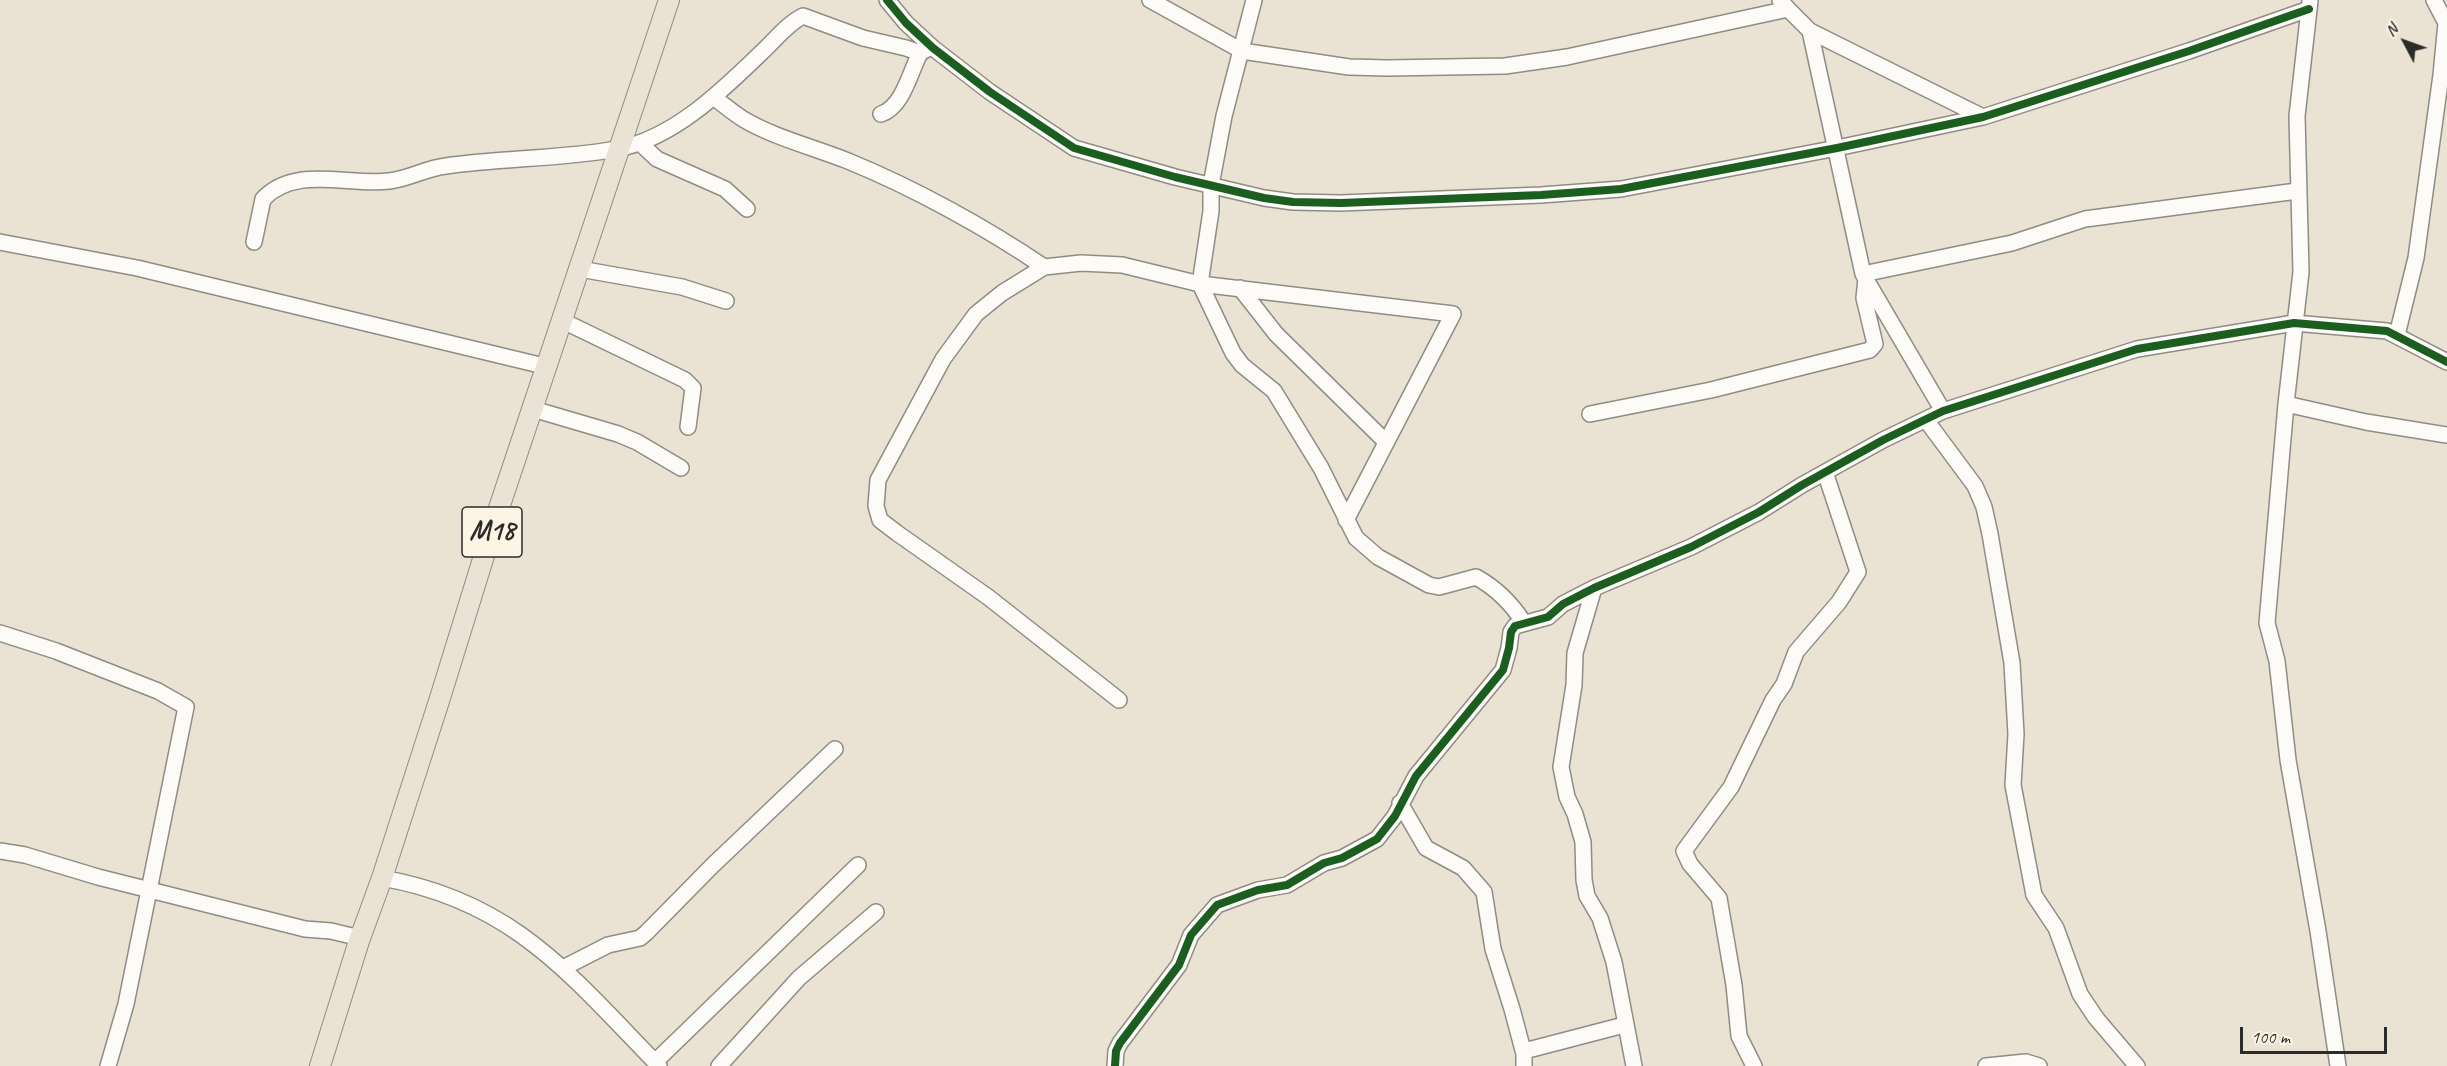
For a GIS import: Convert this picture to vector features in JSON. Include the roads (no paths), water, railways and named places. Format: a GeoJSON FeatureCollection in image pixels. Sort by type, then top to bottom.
{"type":"FeatureCollection","features":[{"type":"Feature","properties":{"kind":"main road","name":"M18"},"geometry":{"type":"LineString","coordinates":[[320,1066],[496,518],[548,367],[617,149],[669,0]]}},
{"type":"Feature","properties":{"kind":"street"},"geometry":{"type":"LineString","coordinates":[[887,0],[925,50],[1074,148],[1211,185],[1264,198],[1293,202],[1370,202],[1541,195],[1621,189],[1837,148],[1983,117],[2188,51],[2310,5],[2297,116],[2297,191],[2301,272],[2286,404],[2267,623],[2277,661],[2288,760],[2338,1066]]}},
{"type":"Feature","properties":{"kind":"street"},"geometry":{"type":"LineString","coordinates":[[1150,0],[1242,51],[1348,67],[1504,66],[1567,57],[1784,4],[1810,31],[1983,117]]}},
{"type":"Feature","properties":{"kind":"street"},"geometry":{"type":"LineString","coordinates":[[1254,0],[1224,116],[1211,185],[1211,211],[1200,284],[1233,353],[1242,365],[1274,391],[1321,468],[1356,538],[1365,548],[1417,581],[1439,586],[1476,577],[1496,591],[1515,609],[1524,623]]}},
{"type":"Feature","properties":{"kind":"street"},"geometry":{"type":"LineString","coordinates":[[2397,334],[2416,258],[2442,75],[2446,22],[2434,0]]}},
{"type":"Feature","properties":{"kind":"street"},"geometry":{"type":"LineString","coordinates":[[254,242],[263,199],[277,188],[291,183],[320,179],[387,181],[445,166],[554,157],[617,149],[640,142],[668,130],[713,97],[802,16],[863,38],[925,50]]}},
{"type":"Feature","properties":{"kind":"street"},"geometry":{"type":"LineString","coordinates":[[1590,414],[1711,390],[1870,350],[1875,344],[1864,298],[1864,277],[1810,31]]}},
{"type":"Feature","properties":{"kind":"street"},"geometry":{"type":"LineString","coordinates":[[881,114],[890,111],[925,50]]}},
{"type":"Feature","properties":{"kind":"street"},"geometry":{"type":"LineString","coordinates":[[713,97],[742,118],[758,126],[848,161],[893,182],[964,219],[1044,267]]}},
{"type":"Feature","properties":{"kind":"street"},"geometry":{"type":"LineString","coordinates":[[640,142],[657,159],[725,189],[747,209]]}},
{"type":"Feature","properties":{"kind":"street"},"geometry":{"type":"LineString","coordinates":[[1864,277],[2012,243],[2085,219],[2297,191]]}},
{"type":"Feature","properties":{"kind":"street"},"geometry":{"type":"LineString","coordinates":[[0,242],[137,268],[548,367]]}},
{"type":"Feature","properties":{"kind":"street"},"geometry":{"type":"LineString","coordinates":[[1119,700],[988,597],[880,520],[876,506],[878,480],[943,359],[976,314],[1002,293],[1044,267],[1081,263],[1122,265],[1200,284],[1454,314],[1346,520]]}},
{"type":"Feature","properties":{"kind":"street"},"geometry":{"type":"LineString","coordinates":[[580,268],[682,287],[726,301]]}},
{"type":"Feature","properties":{"kind":"street"},"geometry":{"type":"LineString","coordinates":[[1864,277],[1942,411]]}},
{"type":"Feature","properties":{"kind":"street"},"geometry":{"type":"LineString","coordinates":[[1240,288],[1276,334],[1386,442]]}},
{"type":"Feature","properties":{"kind":"street"},"geometry":{"type":"LineString","coordinates":[[563,321],[685,380],[693,388],[688,427]]}},
{"type":"Feature","properties":{"kind":"street"},"geometry":{"type":"LineString","coordinates":[[1115,1066],[1116,1051],[1120,1043],[1184,958],[1191,935],[1217,905],[1258,890],[1287,885],[1324,863],[1342,858],[1365,846],[1386,828],[1416,776],[1498,678],[1503,670],[1511,632],[1515,626],[1548,617],[1563,604],[1594,588],[1692,547],[1759,512],[1883,440],[1942,411],[2136,349],[2294,323],[2380,330],[2397,334],[2447,362]]}},
{"type":"Feature","properties":{"kind":"street"},"geometry":{"type":"LineString","coordinates":[[2286,404],[2366,422],[2447,435]]}},
{"type":"Feature","properties":{"kind":"street"},"geometry":{"type":"LineString","coordinates":[[533,409],[618,434],[681,468]]}},
{"type":"Feature","properties":{"kind":"street"},"geometry":{"type":"LineString","coordinates":[[1926,420],[1975,486],[1984,507],[2013,663],[2016,716],[2013,785],[2034,895],[2056,928],[2080,994],[2096,1018],[2137,1066]]}},
{"type":"Feature","properties":{"kind":"street"},"geometry":{"type":"LineString","coordinates":[[1754,1066],[1739,1036],[1734,985],[1719,898],[1690,864],[1684,851],[1731,787],[1773,700],[1784,684],[1796,652],[1839,602],[1858,572],[1825,472]]}},
{"type":"Feature","properties":{"kind":"street"},"geometry":{"type":"LineString","coordinates":[[1594,588],[1575,653],[1574,685],[1561,767],[1567,797],[1575,814],[1583,842],[1584,880],[1587,896],[1600,918],[1614,962],[1624,1025],[1634,1066]]}},
{"type":"Feature","properties":{"kind":"street"},"geometry":{"type":"LineString","coordinates":[[0,633],[56,651],[158,691],[186,707],[126,1004],[108,1066]]}},
{"type":"Feature","properties":{"kind":"street"},"geometry":{"type":"LineString","coordinates":[[563,968],[608,945],[640,938],[835,749]]}},
{"type":"Feature","properties":{"kind":"street"},"geometry":{"type":"LineString","coordinates":[[1400,803],[1426,848],[1462,868],[1484,892],[1493,949],[1524,1060]]}},
{"type":"Feature","properties":{"kind":"street"},"geometry":{"type":"LineString","coordinates":[[0,851],[25,855],[98,877],[305,929],[331,931],[360,938]]}},
{"type":"Feature","properties":{"kind":"street"},"geometry":{"type":"LineString","coordinates":[[382,878],[426,888],[474,906],[493,915],[535,943],[563,968],[657,1064],[858,866]]}},
{"type":"Feature","properties":{"kind":"street"},"geometry":{"type":"LineString","coordinates":[[719,1066],[799,978],[876,912]]}},
{"type":"Feature","properties":{"kind":"street"},"geometry":{"type":"LineString","coordinates":[[1524,1060],[1528,1050],[1624,1025]]}},
{"type":"Feature","properties":{"kind":"street"},"geometry":{"type":"LineString","coordinates":[[1986,1066],[2026,1062],[2039,1066]]}}]}
